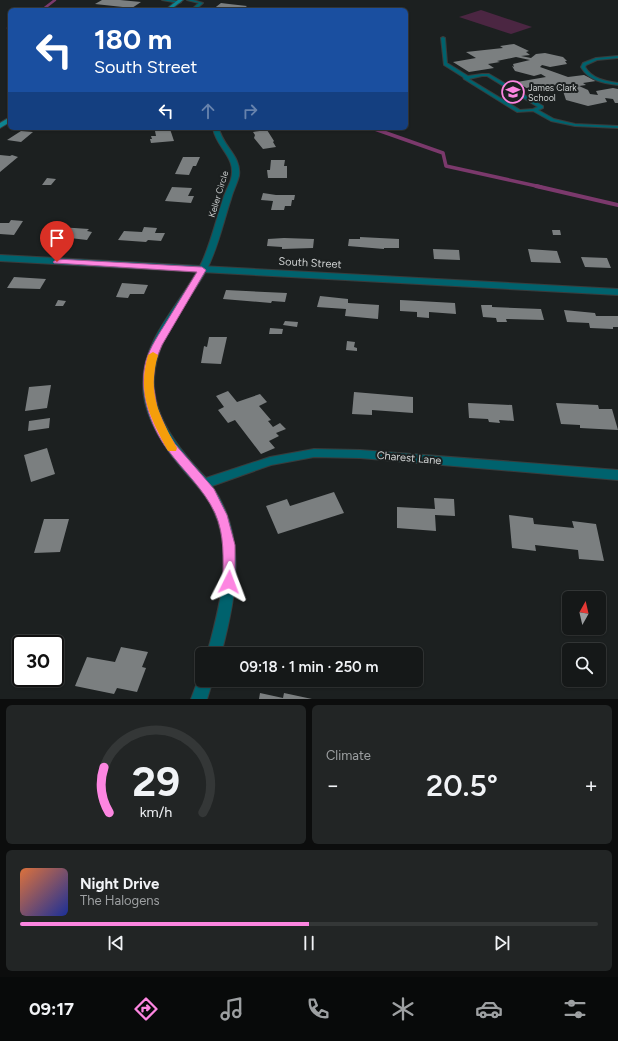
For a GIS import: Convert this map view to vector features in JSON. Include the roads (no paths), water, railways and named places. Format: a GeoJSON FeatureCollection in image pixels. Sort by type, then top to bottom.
{"type":"FeatureCollection","features":[{"type":"Feature","properties":{"kind":"main road"},"geometry":{"type":"LineString","coordinates":[[170,8],[180,1]]}},
{"type":"Feature","properties":{"kind":"street","name":"Keller Circle"},"geometry":{"type":"LineString","coordinates":[[216,130],[216,134],[232,154],[236,173],[202,270],[157,345],[151,362],[148,383],[152,408],[163,434],[180,459],[203,484],[216,503],[230,545],[230,563],[226,602],[216,647]]}},
{"type":"Feature","properties":{"kind":"street","name":"South Street"},"geometry":{"type":"LineString","coordinates":[[0,258],[618,292]]}},
{"type":"Feature","properties":{"kind":"street","name":"Charest Lane"},"geometry":{"type":"LineString","coordinates":[[203,484],[270,461],[314,453],[360,454],[618,475]]}},
{"type":"Feature","properties":{"kind":"street"},"geometry":{"type":"LineString","coordinates":[[199,699],[203,687]]}},
{"type":"Feature","properties":{"kind":"lane"},"geometry":{"type":"LineString","coordinates":[[164,0],[180,1]]}},
{"type":"Feature","properties":{"kind":"lane"},"geometry":{"type":"LineString","coordinates":[[188,0],[201,3],[195,8]]}},
{"type":"Feature","properties":{"kind":"lane"},"geometry":{"type":"LineString","coordinates":[[443,38],[445,64],[466,78],[518,111],[534,110],[540,106],[488,75],[466,78]]}},
{"type":"Feature","properties":{"kind":"lane"},"geometry":{"type":"LineString","coordinates":[[618,57],[592,60],[584,64],[583,67],[586,73],[594,78],[618,84]]}},
{"type":"Feature","properties":{"kind":"lane"},"geometry":{"type":"LineString","coordinates":[[534,110],[553,120],[569,124],[618,127]]}},
{"type":"Feature","properties":{"kind":"waterway"},"geometry":{"type":"LineString","coordinates":[[45,8],[55,0]]}},
{"type":"Feature","properties":{"kind":"waterway"},"geometry":{"type":"LineString","coordinates":[[378,130],[443,153],[446,166],[541,187]]}},
{"type":"Feature","properties":{"kind":"waterway"},"geometry":{"type":"LineString","coordinates":[[536,186],[618,205]]}},
{"type":"Feature","properties":{"kind":"place","name":"James Clark School"},"geometry":{"type":"Point","coordinates":[513,92]}}]}
